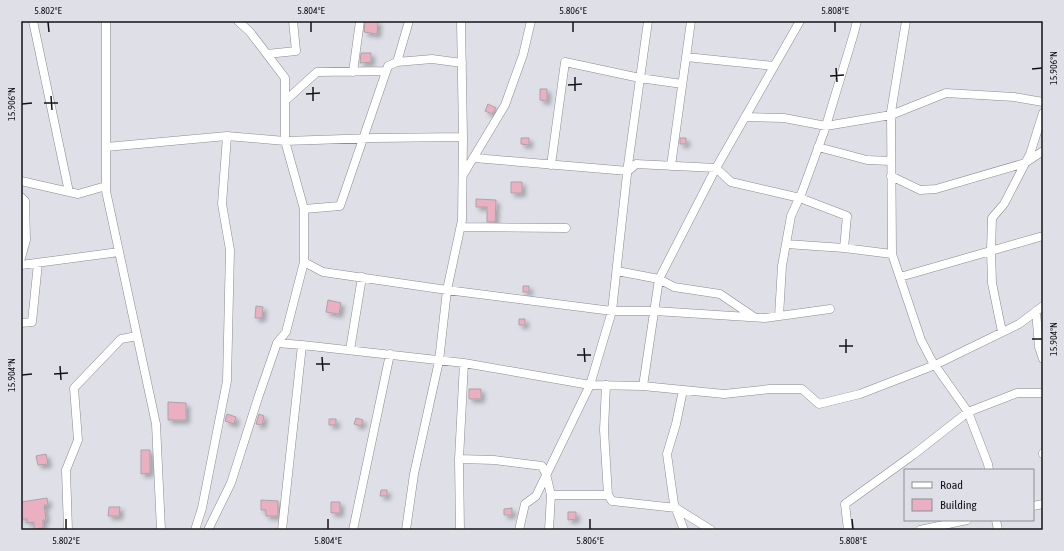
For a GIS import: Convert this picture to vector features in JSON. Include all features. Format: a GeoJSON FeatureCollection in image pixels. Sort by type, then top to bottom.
{"type":"FeatureCollection","features":[{"type":"Feature","properties":{"kind":"street"},"geometry":{"type":"LineString","coordinates":[[34,21],[69,192]]}},
{"type":"Feature","properties":{"kind":"street"},"geometry":{"type":"LineString","coordinates":[[106,21],[106,186],[156,424],[161,530]]}},
{"type":"Feature","properties":{"kind":"street"},"geometry":{"type":"LineString","coordinates":[[208,530],[231,483],[258,398],[278,343],[286,332],[304,262],[304,209],[285,141],[285,78],[250,32],[238,21]]}},
{"type":"Feature","properties":{"kind":"street"},"geometry":{"type":"LineString","coordinates":[[267,54],[296,51],[293,21]]}},
{"type":"Feature","properties":{"kind":"street"},"geometry":{"type":"LineString","coordinates":[[353,72],[360,21]]}},
{"type":"Feature","properties":{"kind":"street"},"geometry":{"type":"LineString","coordinates":[[397,62],[409,21]]}},
{"type":"Feature","properties":{"kind":"street"},"geometry":{"type":"LineString","coordinates":[[406,530],[414,474],[438,361],[446,290],[462,220],[463,137],[461,21]]}},
{"type":"Feature","properties":{"kind":"street"},"geometry":{"type":"LineString","coordinates":[[463,176],[505,106],[523,55],[531,21]]}},
{"type":"Feature","properties":{"kind":"street"},"geometry":{"type":"LineString","coordinates":[[518,530],[524,504],[536,496],[590,385],[612,311],[628,171],[648,21]]}},
{"type":"Feature","properties":{"kind":"street"},"geometry":{"type":"LineString","coordinates":[[671,166],[691,21]]}},
{"type":"Feature","properties":{"kind":"street"},"geometry":{"type":"LineString","coordinates":[[642,386],[659,279],[716,168],[800,21]]}},
{"type":"Feature","properties":{"kind":"street"},"geometry":{"type":"LineString","coordinates":[[779,316],[782,266],[791,216],[800,198],[826,126],[857,21]]}},
{"type":"Feature","properties":{"kind":"street"},"geometry":{"type":"LineString","coordinates":[[906,21],[891,115],[892,254],[921,340],[935,365],[968,412],[989,469]]}},
{"type":"Feature","properties":{"kind":"street"},"geometry":{"type":"LineString","coordinates":[[686,57],[774,66]]}},
{"type":"Feature","properties":{"kind":"street"},"geometry":{"type":"LineString","coordinates":[[304,209],[340,206],[388,66],[397,62],[432,59],[462,63]]}},
{"type":"Feature","properties":{"kind":"street"},"geometry":{"type":"LineString","coordinates":[[551,164],[565,62],[640,78],[682,84]]}},
{"type":"Feature","properties":{"kind":"street"},"geometry":{"type":"LineString","coordinates":[[285,101],[317,72],[386,71]]}},
{"type":"Feature","properties":{"kind":"street"},"geometry":{"type":"LineString","coordinates":[[745,117],[784,118],[826,126],[891,115],[946,93],[1014,97],[1043,102]]}},
{"type":"Feature","properties":{"kind":"street"},"geometry":{"type":"LineString","coordinates":[[1002,332],[992,283],[992,218],[1004,204],[1030,154],[1043,113]]}},
{"type":"Feature","properties":{"kind":"street"},"geometry":{"type":"LineString","coordinates":[[106,147],[227,136],[285,141],[364,138],[463,137]]}},
{"type":"Feature","properties":{"kind":"street"},"geometry":{"type":"LineString","coordinates":[[195,530],[202,508],[227,381],[230,250],[222,204],[227,136]]}},
{"type":"Feature","properties":{"kind":"street"},"geometry":{"type":"LineString","coordinates":[[818,147],[867,160],[891,161]]}},
{"type":"Feature","properties":{"kind":"street"},"geometry":{"type":"LineString","coordinates":[[891,176],[920,190],[936,189],[1025,163],[1043,151]]}},
{"type":"Feature","properties":{"kind":"street"},"geometry":{"type":"LineString","coordinates":[[474,158],[628,171],[636,164],[716,168],[731,182],[800,198],[848,216],[844,248]]}},
{"type":"Feature","properties":{"kind":"street"},"geometry":{"type":"LineString","coordinates":[[21,181],[78,194],[106,186]]}},
{"type":"Feature","properties":{"kind":"street"},"geometry":{"type":"LineString","coordinates":[[21,197],[26,201],[23,225],[26,240],[21,258]]}},
{"type":"Feature","properties":{"kind":"street"},"geometry":{"type":"LineString","coordinates":[[461,227],[566,228]]}},
{"type":"Feature","properties":{"kind":"street"},"geometry":{"type":"LineString","coordinates":[[900,278],[1043,236]]}},
{"type":"Feature","properties":{"kind":"street"},"geometry":{"type":"LineString","coordinates":[[786,244],[844,248],[892,254]]}},
{"type":"Feature","properties":{"kind":"street"},"geometry":{"type":"LineString","coordinates":[[21,266],[119,252]]}},
{"type":"Feature","properties":{"kind":"street"},"geometry":{"type":"LineString","coordinates":[[304,262],[324,272],[446,290],[612,311],[655,311],[765,318],[830,309]]}},
{"type":"Feature","properties":{"kind":"street"},"geometry":{"type":"LineString","coordinates":[[21,323],[32,322],[38,263]]}},
{"type":"Feature","properties":{"kind":"street"},"geometry":{"type":"LineString","coordinates":[[617,271],[659,279],[674,287],[720,294],[754,317]]}},
{"type":"Feature","properties":{"kind":"street"},"geometry":{"type":"LineString","coordinates":[[350,350],[362,277]]}},
{"type":"Feature","properties":{"kind":"street"},"geometry":{"type":"LineString","coordinates":[[278,343],[464,363],[590,385],[642,386],[724,394],[770,389],[802,389],[819,404],[860,394],[935,365],[1019,324],[1040,309]]}},
{"type":"Feature","properties":{"kind":"street"},"geometry":{"type":"LineString","coordinates":[[1040,309],[1039,347],[1043,358]]}},
{"type":"Feature","properties":{"kind":"street"},"geometry":{"type":"LineString","coordinates":[[68,530],[66,470],[78,440],[74,388],[121,339],[137,336]]}},
{"type":"Feature","properties":{"kind":"street"},"geometry":{"type":"LineString","coordinates":[[282,530],[302,345]]}},
{"type":"Feature","properties":{"kind":"street"},"geometry":{"type":"LineString","coordinates":[[352,530],[390,354]]}},
{"type":"Feature","properties":{"kind":"street"},"geometry":{"type":"LineString","coordinates":[[460,530],[459,458],[464,363]]}},
{"type":"Feature","properties":{"kind":"street"},"geometry":{"type":"LineString","coordinates":[[606,385],[604,430],[608,495],[612,501],[676,508],[711,530]]}},
{"type":"Feature","properties":{"kind":"street"},"geometry":{"type":"LineString","coordinates":[[683,390],[676,424],[667,454],[676,508],[684,530]]}},
{"type":"Feature","properties":{"kind":"street"},"geometry":{"type":"LineString","coordinates":[[848,530],[845,504],[913,455],[968,412],[1017,393],[1043,393]]}},
{"type":"Feature","properties":{"kind":"street"},"geometry":{"type":"LineString","coordinates":[[459,458],[494,460],[542,466],[546,474],[551,495],[550,530]]}},
{"type":"Feature","properties":{"kind":"street"},"geometry":{"type":"LineString","coordinates":[[551,495],[608,495]]}},
{"type":"Feature","properties":{"kind":"street"},"geometry":{"type":"LineString","coordinates":[[920,530],[962,521]]}},
{"type":"Feature","properties":{"kind":"building"},"geometry":{"type":"Polygon","coordinates":[[[365,21],[378,21],[377,34],[364,32],[365,21]]]}},
{"type":"Feature","properties":{"kind":"building"},"geometry":{"type":"Polygon","coordinates":[[[361,53],[371,53],[371,62],[360,63],[361,53]]]}},
{"type":"Feature","properties":{"kind":"building"},"geometry":{"type":"Polygon","coordinates":[[[540,89],[547,89],[547,101],[540,100],[540,89]]]}},
{"type":"Feature","properties":{"kind":"building"},"geometry":{"type":"Polygon","coordinates":[[[488,104],[496,108],[492,114],[485,111],[488,104]]]}},
{"type":"Feature","properties":{"kind":"building"},"geometry":{"type":"Polygon","coordinates":[[[521,138],[529,138],[529,145],[521,144],[521,138]]]}},
{"type":"Feature","properties":{"kind":"building"},"geometry":{"type":"Polygon","coordinates":[[[680,138],[686,138],[686,144],[680,144],[680,138]]]}},
{"type":"Feature","properties":{"kind":"building"},"geometry":{"type":"Polygon","coordinates":[[[511,182],[522,182],[522,193],[511,193],[511,182]]]}},
{"type":"Feature","properties":{"kind":"building"},"geometry":{"type":"Polygon","coordinates":[[[476,199],[496,200],[495,222],[487,222],[487,207],[476,207],[476,199]]]}},
{"type":"Feature","properties":{"kind":"building"},"geometry":{"type":"Polygon","coordinates":[[[523,286],[529,286],[529,292],[523,292],[523,286]]]}},
{"type":"Feature","properties":{"kind":"building"},"geometry":{"type":"Polygon","coordinates":[[[328,300],[341,303],[339,314],[326,312],[328,300]]]}},
{"type":"Feature","properties":{"kind":"building"},"geometry":{"type":"Polygon","coordinates":[[[256,306],[263,307],[262,318],[255,318],[256,306]]]}},
{"type":"Feature","properties":{"kind":"building"},"geometry":{"type":"Polygon","coordinates":[[[519,319],[525,319],[525,325],[519,325],[519,319]]]}},
{"type":"Feature","properties":{"kind":"building"},"geometry":{"type":"Polygon","coordinates":[[[469,389],[481,389],[481,399],[469,399],[469,389]]]}},
{"type":"Feature","properties":{"kind":"building"},"geometry":{"type":"Polygon","coordinates":[[[168,402],[186,403],[186,420],[168,420],[168,402]]]}},
{"type":"Feature","properties":{"kind":"building"},"geometry":{"type":"Polygon","coordinates":[[[227,414],[236,417],[234,424],[225,421],[227,414]]]}},
{"type":"Feature","properties":{"kind":"building"},"geometry":{"type":"Polygon","coordinates":[[[259,414],[264,416],[262,425],[256,424],[259,414]]]}},
{"type":"Feature","properties":{"kind":"building"},"geometry":{"type":"Polygon","coordinates":[[[356,418],[363,420],[361,426],[354,424],[356,418]]]}},
{"type":"Feature","properties":{"kind":"building"},"geometry":{"type":"Polygon","coordinates":[[[329,419],[336,419],[336,425],[329,425],[329,419]]]}},
{"type":"Feature","properties":{"kind":"building"},"geometry":{"type":"Polygon","coordinates":[[[141,450],[150,450],[150,473],[141,474],[141,450]]]}},
{"type":"Feature","properties":{"kind":"building"},"geometry":{"type":"Polygon","coordinates":[[[46,454],[48,464],[38,465],[36,456],[46,454]]]}},
{"type":"Feature","properties":{"kind":"building"},"geometry":{"type":"Polygon","coordinates":[[[381,490],[387,490],[387,496],[380,496],[381,490]]]}},
{"type":"Feature","properties":{"kind":"building"},"geometry":{"type":"Polygon","coordinates":[[[47,498],[48,505],[44,505],[46,520],[43,520],[43,528],[34,529],[34,522],[27,523],[27,519],[21,519],[21,502],[47,498]]]}},
{"type":"Feature","properties":{"kind":"building"},"geometry":{"type":"Polygon","coordinates":[[[261,500],[278,501],[278,516],[266,516],[266,510],[261,510],[261,500]]]}},
{"type":"Feature","properties":{"kind":"building"},"geometry":{"type":"Polygon","coordinates":[[[331,502],[340,502],[340,513],[331,513],[331,502]]]}},
{"type":"Feature","properties":{"kind":"building"},"geometry":{"type":"Polygon","coordinates":[[[109,507],[120,507],[119,516],[108,516],[109,507]]]}},
{"type":"Feature","properties":{"kind":"building"},"geometry":{"type":"Polygon","coordinates":[[[512,508],[512,515],[504,515],[504,509],[512,508]]]}},
{"type":"Feature","properties":{"kind":"building"},"geometry":{"type":"Polygon","coordinates":[[[568,512],[576,512],[576,519],[568,520],[568,512]]]}}]}
